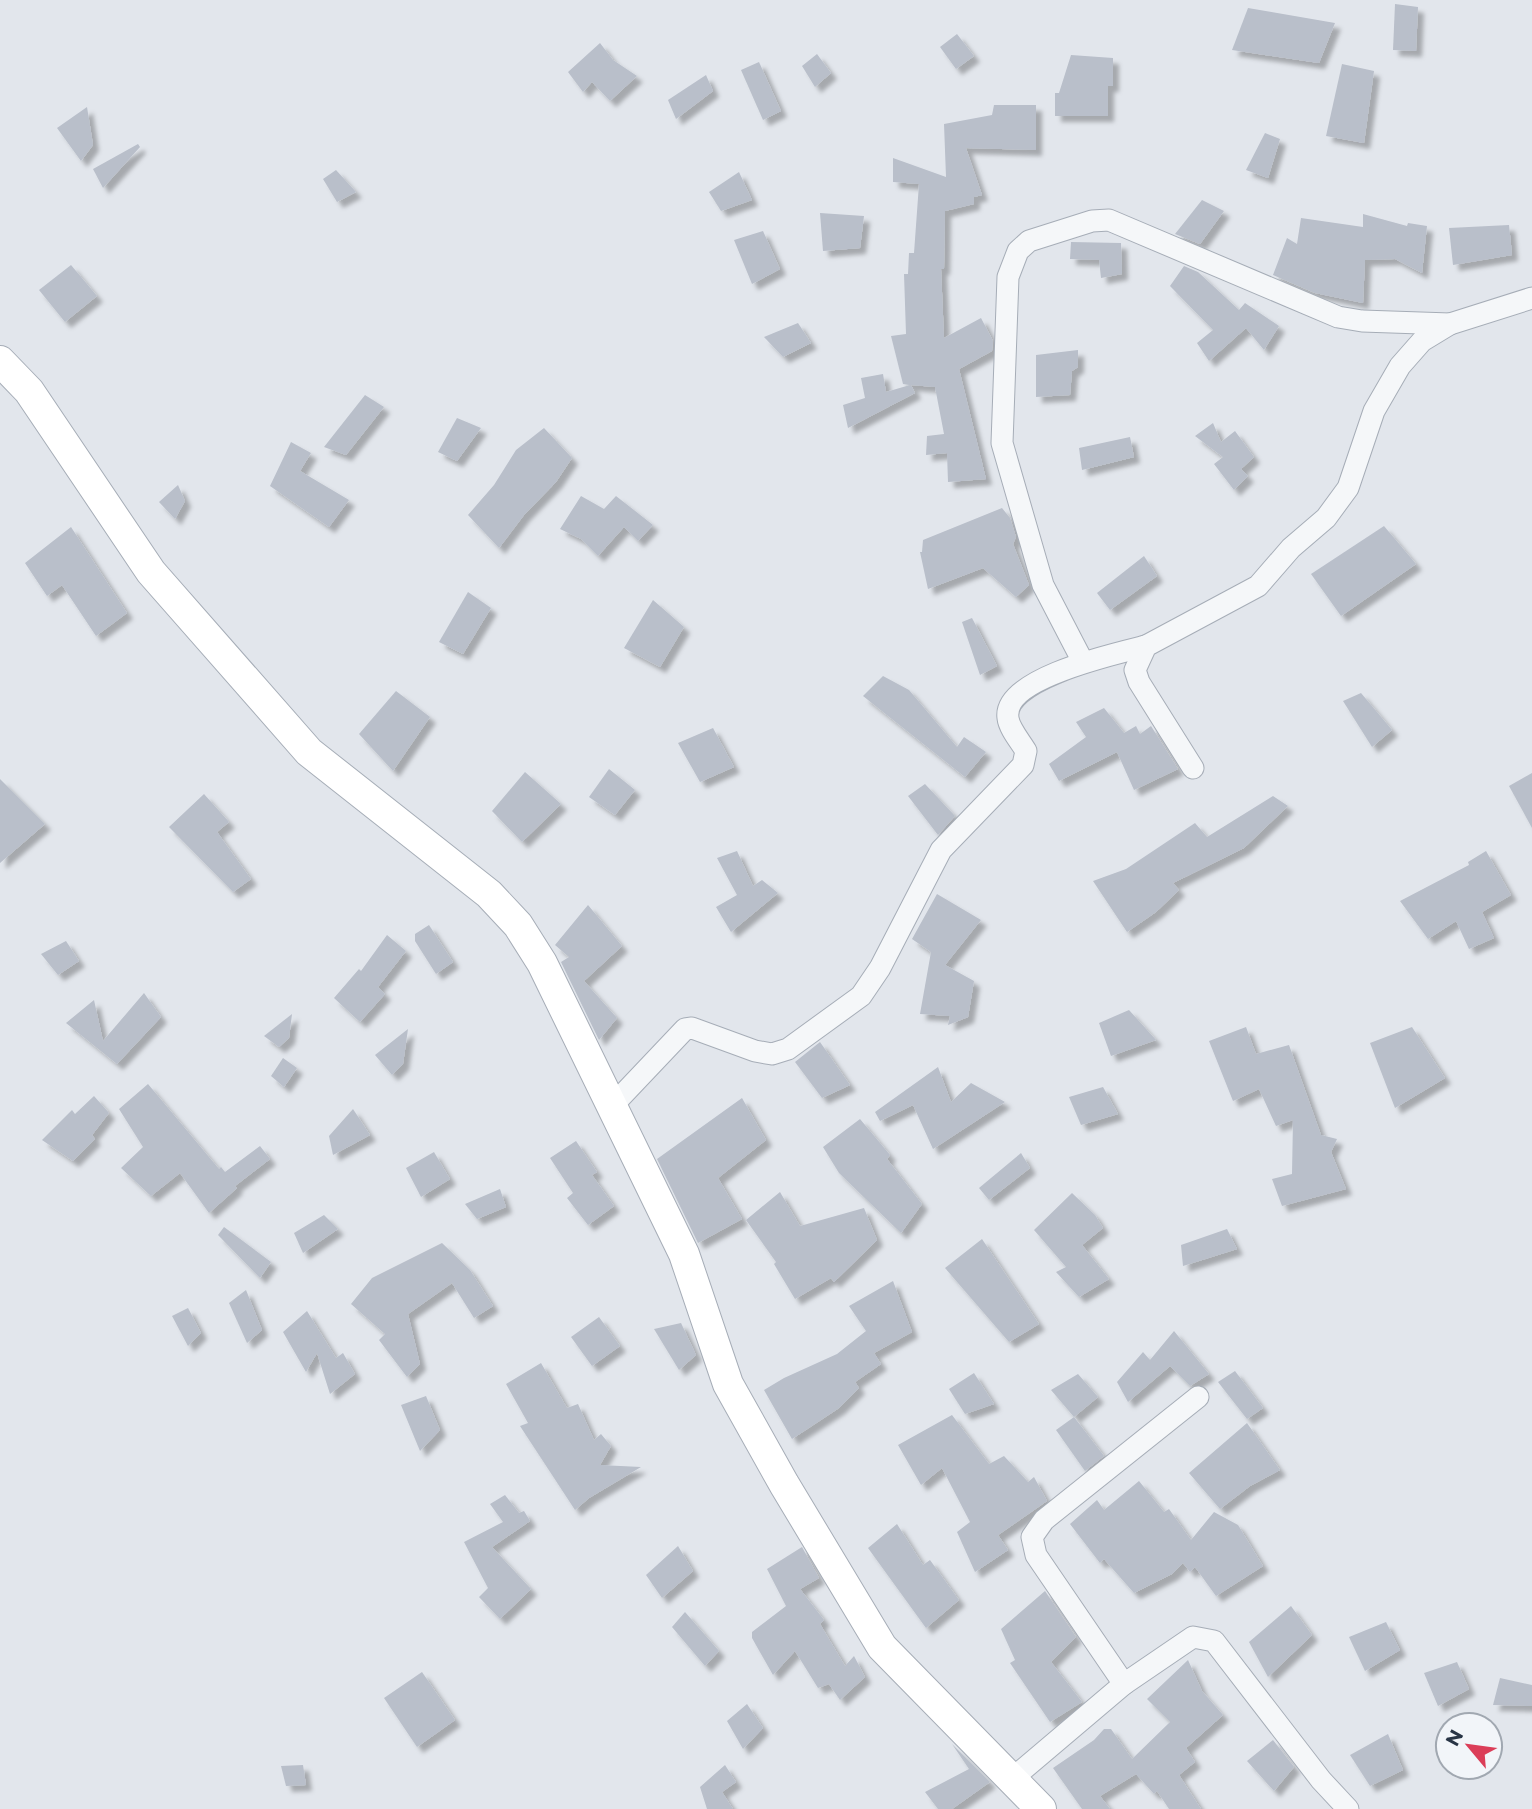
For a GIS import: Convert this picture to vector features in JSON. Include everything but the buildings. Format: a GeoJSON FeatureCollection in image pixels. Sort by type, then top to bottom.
{"type":"FeatureCollection","features":[{"type":"Feature","properties":{"kind":"street"},"geometry":{"type":"LineString","coordinates":[[1083,662],[1043,585],[1002,443],[1008,277],[1018,251],[1029,241],[1092,221],[1110,220],[1338,317],[1362,321],[1450,324]]}},
{"type":"Feature","properties":{"kind":"street"},"geometry":{"type":"LineString","coordinates":[[612,1106],[685,1029],[692,1028],[755,1051],[772,1054],[788,1049],[861,996],[880,968],[941,850],[1023,765],[1026,751],[1008,719],[1008,710],[1018,696],[1058,671],[1146,646],[1258,586],[1291,548],[1326,517],[1348,488],[1374,411],[1400,366],[1422,341],[1450,324],[1532,298]]}},
{"type":"Feature","properties":{"kind":"street"},"geometry":{"type":"LineString","coordinates":[[0,361],[29,391],[151,572],[309,751],[489,894],[518,925],[542,963],[684,1254],[729,1384],[784,1485],[882,1647],[1041,1809]]}},
{"type":"Feature","properties":{"kind":"street"},"geometry":{"type":"LineString","coordinates":[[1146,646],[1135,670],[1139,682],[1193,768]]}},
{"type":"Feature","properties":{"kind":"street"},"geometry":{"type":"LineString","coordinates":[[1125,1684],[1036,1555],[1032,1537],[1044,1520],[1198,1397]]}},
{"type":"Feature","properties":{"kind":"street"},"geometry":{"type":"LineString","coordinates":[[1013,1778],[1125,1684],[1193,1637],[1214,1641],[1321,1780],[1348,1809]]}}]}
